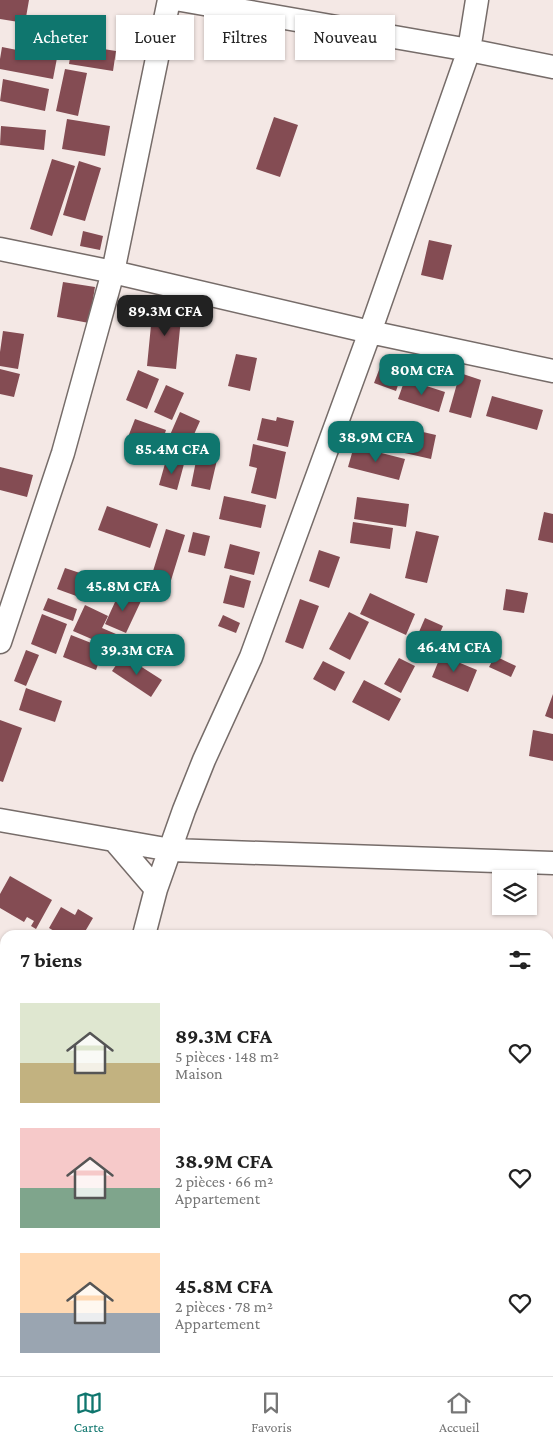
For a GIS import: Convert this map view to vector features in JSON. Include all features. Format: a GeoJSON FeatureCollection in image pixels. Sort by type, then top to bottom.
{"type":"FeatureCollection","features":[{"type":"Feature","properties":{"kind":"street"},"geometry":{"type":"LineString","coordinates":[[0,642],[63,453],[113,272],[169,0]]}},
{"type":"Feature","properties":{"kind":"street"},"geometry":{"type":"LineString","coordinates":[[181,0],[469,50],[553,67]]}},
{"type":"Feature","properties":{"kind":"street"},"geometry":{"type":"LineString","coordinates":[[145,930],[156,889],[184,810],[204,760],[251,657],[370,332],[469,50],[477,0]]}},
{"type":"Feature","properties":{"kind":"street"},"geometry":{"type":"LineString","coordinates":[[0,249],[113,272],[370,332],[553,371]]}},
{"type":"Feature","properties":{"kind":"street"},"geometry":{"type":"LineString","coordinates":[[0,820],[171,850],[553,863]]}},
{"type":"Feature","properties":{"kind":"street"},"geometry":{"type":"LineString","coordinates":[[114,840],[156,889]]}},
{"type":"Feature","properties":{"kind":"building"},"geometry":{"type":"Polygon","coordinates":[[[0,0],[29,0],[26,15],[15,15],[15,21],[0,19],[0,0]]]}},
{"type":"Feature","properties":{"kind":"building"},"geometry":{"type":"Polygon","coordinates":[[[2,47],[15,50],[15,60],[57,60],[53,79],[0,69],[2,47]]]}},
{"type":"Feature","properties":{"kind":"building"},"geometry":{"type":"Polygon","coordinates":[[[106,49],[116,51],[113,71],[69,64],[70,60],[106,60],[106,49]]]}},
{"type":"Feature","properties":{"kind":"building"},"geometry":{"type":"Polygon","coordinates":[[[65,69],[87,73],[78,116],[56,111],[65,69]]]}},
{"type":"Feature","properties":{"kind":"building"},"geometry":{"type":"Polygon","coordinates":[[[3,79],[49,89],[45,111],[0,101],[3,79]]]}},
{"type":"Feature","properties":{"kind":"building"},"geometry":{"type":"Polygon","coordinates":[[[274,117],[298,125],[280,177],[256,169],[274,117]]]}},
{"type":"Feature","properties":{"kind":"building"},"geometry":{"type":"Polygon","coordinates":[[[67,119],[110,126],[105,156],[62,149],[67,119]]]}},
{"type":"Feature","properties":{"kind":"building"},"geometry":{"type":"Polygon","coordinates":[[[1,126],[46,130],[44,150],[0,145],[1,126]]]}},
{"type":"Feature","properties":{"kind":"building"},"geometry":{"type":"Polygon","coordinates":[[[52,159],[75,166],[52,236],[30,229],[52,159]]]}},
{"type":"Feature","properties":{"kind":"building"},"geometry":{"type":"Polygon","coordinates":[[[79,161],[101,168],[85,221],[63,215],[79,161]]]}},
{"type":"Feature","properties":{"kind":"building"},"geometry":{"type":"Polygon","coordinates":[[[83,231],[103,236],[100,250],[80,246],[83,231]]]}},
{"type":"Feature","properties":{"kind":"building"},"geometry":{"type":"Polygon","coordinates":[[[429,240],[452,245],[443,280],[421,275],[429,240]]]}},
{"type":"Feature","properties":{"kind":"building"},"geometry":{"type":"Polygon","coordinates":[[[63,282],[95,287],[89,323],[57,317],[63,282]]]}},
{"type":"Feature","properties":{"kind":"building"},"geometry":{"type":"Polygon","coordinates":[[[153,305],[182,308],[176,369],[147,366],[153,305]]]}},
{"type":"Feature","properties":{"kind":"building"},"geometry":{"type":"Polygon","coordinates":[[[3,331],[24,334],[18,369],[0,366],[3,331]]]}},
{"type":"Feature","properties":{"kind":"building"},"geometry":{"type":"Polygon","coordinates":[[[236,354],[257,358],[250,391],[228,386],[236,354]]]}},
{"type":"Feature","properties":{"kind":"building"},"geometry":{"type":"Polygon","coordinates":[[[384,357],[405,365],[396,391],[374,383],[384,357]]]}},
{"type":"Feature","properties":{"kind":"building"},"geometry":{"type":"Polygon","coordinates":[[[0,369],[20,374],[14,397],[0,394],[0,369]]]}},
{"type":"Feature","properties":{"kind":"building"},"geometry":{"type":"Polygon","coordinates":[[[138,370],[159,379],[147,409],[126,400],[138,370]]]}},
{"type":"Feature","properties":{"kind":"building"},"geometry":{"type":"Polygon","coordinates":[[[460,373],[481,380],[471,418],[449,412],[460,373]]]}},
{"type":"Feature","properties":{"kind":"building"},"geometry":{"type":"Polygon","coordinates":[[[405,379],[445,392],[439,412],[398,399],[405,379]]]}},
{"type":"Feature","properties":{"kind":"building"},"geometry":{"type":"Polygon","coordinates":[[[166,385],[184,393],[172,420],[154,412],[166,385]]]}},
{"type":"Feature","properties":{"kind":"building"},"geometry":{"type":"Polygon","coordinates":[[[492,396],[543,410],[537,430],[486,416],[492,396]]]}},
{"type":"Feature","properties":{"kind":"building"},"geometry":{"type":"Polygon","coordinates":[[[180,412],[200,421],[183,459],[163,451],[180,412]]]}},
{"type":"Feature","properties":{"kind":"building"},"geometry":{"type":"Polygon","coordinates":[[[277,417],[294,421],[288,447],[257,440],[262,418],[276,421],[277,417]]]}},
{"type":"Feature","properties":{"kind":"building"},"geometry":{"type":"Polygon","coordinates":[[[135,419],[166,430],[160,449],[128,437],[135,419]]]}},
{"type":"Feature","properties":{"kind":"building"},"geometry":{"type":"Polygon","coordinates":[[[384,423],[436,435],[431,459],[378,447],[384,423]]]}},
{"type":"Feature","properties":{"kind":"building"},"geometry":{"type":"Polygon","coordinates":[[[357,429],[377,435],[373,447],[353,441],[357,429]]]}},
{"type":"Feature","properties":{"kind":"building"},"geometry":{"type":"Polygon","coordinates":[[[253,444],[286,452],[276,499],[251,493],[257,468],[249,466],[253,444]]]}},
{"type":"Feature","properties":{"kind":"building"},"geometry":{"type":"Polygon","coordinates":[[[354,446],[405,459],[399,480],[348,467],[354,446]]]}},
{"type":"Feature","properties":{"kind":"building"},"geometry":{"type":"Polygon","coordinates":[[[197,456],[217,460],[210,490],[191,486],[197,456]]]}},
{"type":"Feature","properties":{"kind":"building"},"geometry":{"type":"Polygon","coordinates":[[[166,460],[184,464],[177,490],[159,485],[166,460]]]}},
{"type":"Feature","properties":{"kind":"building"},"geometry":{"type":"Polygon","coordinates":[[[0,467],[33,475],[27,497],[0,490],[0,467]]]}},
{"type":"Feature","properties":{"kind":"building"},"geometry":{"type":"Polygon","coordinates":[[[224,496],[266,505],[261,528],[219,519],[224,496]]]}},
{"type":"Feature","properties":{"kind":"building"},"geometry":{"type":"Polygon","coordinates":[[[357,497],[409,504],[406,527],[354,519],[357,497]]]}},
{"type":"Feature","properties":{"kind":"building"},"geometry":{"type":"Polygon","coordinates":[[[107,506],[158,524],[150,548],[98,530],[107,506]]]}},
{"type":"Feature","properties":{"kind":"building"},"geometry":{"type":"Polygon","coordinates":[[[544,512],[553,514],[553,543],[538,540],[544,512]]]}},
{"type":"Feature","properties":{"kind":"building"},"geometry":{"type":"Polygon","coordinates":[[[353,522],[393,528],[390,549],[350,543],[353,522]]]}},
{"type":"Feature","properties":{"kind":"building"},"geometry":{"type":"Polygon","coordinates":[[[166,529],[185,535],[168,590],[149,584],[166,529]]]}},
{"type":"Feature","properties":{"kind":"building"},"geometry":{"type":"Polygon","coordinates":[[[416,531],[439,536],[427,583],[405,578],[416,531]]]}},
{"type":"Feature","properties":{"kind":"building"},"geometry":{"type":"Polygon","coordinates":[[[193,532],[210,536],[205,556],[188,552],[193,532]]]}},
{"type":"Feature","properties":{"kind":"building"},"geometry":{"type":"Polygon","coordinates":[[[230,544],[260,552],[254,575],[224,568],[230,544]]]}},
{"type":"Feature","properties":{"kind":"building"},"geometry":{"type":"Polygon","coordinates":[[[319,550],[340,557],[329,588],[309,581],[319,550]]]}},
{"type":"Feature","properties":{"kind":"building"},"geometry":{"type":"Polygon","coordinates":[[[65,568],[98,579],[90,601],[57,589],[65,568]]]}},
{"type":"Feature","properties":{"kind":"building"},"geometry":{"type":"Polygon","coordinates":[[[230,575],[251,581],[244,608],[223,603],[230,575]]]}},
{"type":"Feature","properties":{"kind":"building"},"geometry":{"type":"Polygon","coordinates":[[[506,589],[528,593],[524,613],[503,610],[506,589]]]}},
{"type":"Feature","properties":{"kind":"building"},"geometry":{"type":"Polygon","coordinates":[[[120,591],[141,601],[126,633],[105,624],[120,591]]]}},
{"type":"Feature","properties":{"kind":"building"},"geometry":{"type":"Polygon","coordinates":[[[370,593],[415,614],[406,635],[360,614],[370,593]]]}},
{"type":"Feature","properties":{"kind":"building"},"geometry":{"type":"Polygon","coordinates":[[[48,598],[77,609],[73,621],[43,610],[48,598]]]}},
{"type":"Feature","properties":{"kind":"building"},"geometry":{"type":"Polygon","coordinates":[[[300,599],[319,606],[303,649],[285,642],[300,599]]]}},
{"type":"Feature","properties":{"kind":"building"},"geometry":{"type":"Polygon","coordinates":[[[85,605],[108,616],[102,628],[123,637],[117,650],[73,631],[85,605]]]}},
{"type":"Feature","properties":{"kind":"building"},"geometry":{"type":"Polygon","coordinates":[[[349,612],[369,622],[350,660],[329,649],[349,612]]]}},
{"type":"Feature","properties":{"kind":"building"},"geometry":{"type":"Polygon","coordinates":[[[42,614],[67,624],[56,654],[31,644],[42,614]]]}},
{"type":"Feature","properties":{"kind":"building"},"geometry":{"type":"Polygon","coordinates":[[[223,615],[240,623],[236,633],[218,626],[223,615]]]}},
{"type":"Feature","properties":{"kind":"building"},"geometry":{"type":"Polygon","coordinates":[[[425,618],[443,626],[430,656],[412,648],[425,618]]]}},
{"type":"Feature","properties":{"kind":"building"},"geometry":{"type":"Polygon","coordinates":[[[71,635],[104,648],[96,670],[63,657],[71,635]]]}},
{"type":"Feature","properties":{"kind":"building"},"geometry":{"type":"Polygon","coordinates":[[[26,650],[39,655],[26,686],[14,681],[26,650]]]}},
{"type":"Feature","properties":{"kind":"building"},"geometry":{"type":"Polygon","coordinates":[[[123,655],[162,680],[151,697],[112,671],[123,655]]]}},
{"type":"Feature","properties":{"kind":"building"},"geometry":{"type":"Polygon","coordinates":[[[441,655],[477,670],[468,692],[432,677],[441,655]]]}},
{"type":"Feature","properties":{"kind":"building"},"geometry":{"type":"Polygon","coordinates":[[[495,656],[516,666],[511,677],[489,667],[495,656]]]}},
{"type":"Feature","properties":{"kind":"building"},"geometry":{"type":"Polygon","coordinates":[[[399,658],[415,666],[401,693],[384,684],[399,658]]]}},
{"type":"Feature","properties":{"kind":"building"},"geometry":{"type":"Polygon","coordinates":[[[323,661],[345,672],[335,691],[313,679],[323,661]]]}},
{"type":"Feature","properties":{"kind":"building"},"geometry":{"type":"Polygon","coordinates":[[[364,680],[401,699],[389,721],[352,702],[364,680]]]}},
{"type":"Feature","properties":{"kind":"building"},"geometry":{"type":"Polygon","coordinates":[[[26,688],[62,701],[55,722],[19,710],[26,688]]]}},
{"type":"Feature","properties":{"kind":"building"},"geometry":{"type":"Polygon","coordinates":[[[553,694],[553,719],[545,716],[553,694]]]}},
{"type":"Feature","properties":{"kind":"building"},"geometry":{"type":"Polygon","coordinates":[[[0,720],[22,728],[3,782],[0,781],[0,720]]]}},
{"type":"Feature","properties":{"kind":"building"},"geometry":{"type":"Polygon","coordinates":[[[533,730],[553,734],[553,761],[529,756],[533,730]]]}},
{"type":"Feature","properties":{"kind":"building"},"geometry":{"type":"Polygon","coordinates":[[[10,876],[52,900],[36,929],[31,926],[34,921],[27,917],[24,922],[0,908],[0,894],[10,876]]]}},
{"type":"Feature","properties":{"kind":"building"},"geometry":{"type":"Polygon","coordinates":[[[61,907],[75,915],[78,909],[93,918],[86,930],[52,930],[49,928],[61,907]]]}}]}
